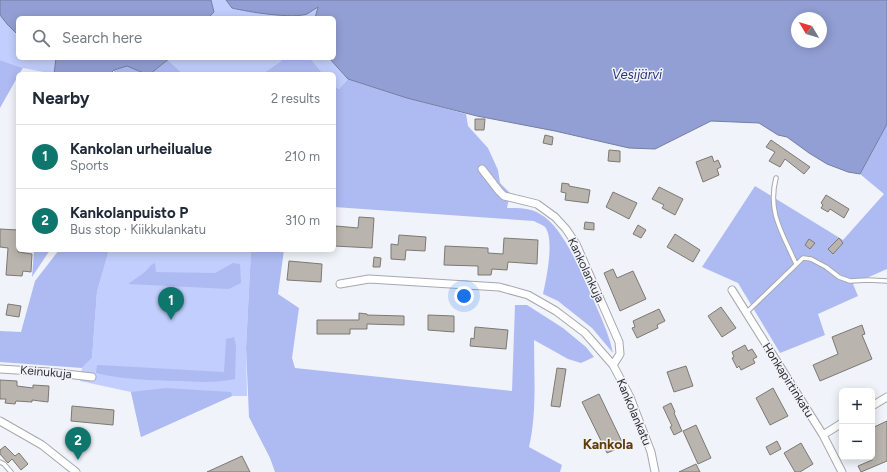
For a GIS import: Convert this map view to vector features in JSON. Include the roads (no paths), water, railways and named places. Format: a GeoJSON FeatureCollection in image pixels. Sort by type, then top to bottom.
{"type":"FeatureCollection","features":[{"type":"Feature","properties":{"kind":"street","name":"Kankolankuja"},"geometry":{"type":"LineString","coordinates":[[482,169],[504,196],[537,204],[555,217],[566,229],[576,244],[619,342],[620,354],[613,365]]}},
{"type":"Feature","properties":{"kind":"street","name":"Kankolankatu"},"geometry":{"type":"LineString","coordinates":[[340,284],[369,279],[499,287],[528,295],[556,311],[586,333],[613,365],[630,397],[651,452],[655,472]]}},
{"type":"Feature","properties":{"kind":"street","name":"Honkapirtinkatu"},"geometry":{"type":"LineString","coordinates":[[732,290],[823,435],[842,472]]}},
{"type":"Feature","properties":{"kind":"street","name":"Keinukuja"},"geometry":{"type":"LineString","coordinates":[[0,369],[92,376]]}},
{"type":"Feature","properties":{"kind":"street"},"geometry":{"type":"LineString","coordinates":[[875,404],[887,397]]}},
{"type":"Feature","properties":{"kind":"street"},"geometry":{"type":"LineString","coordinates":[[0,421],[42,445],[76,472]]}},
{"type":"Feature","properties":{"kind":"street"},"geometry":{"type":"LineString","coordinates":[[823,435],[840,424]]}},
{"type":"Feature","properties":{"kind":"lane"},"geometry":{"type":"LineString","coordinates":[[776,178],[773,190],[773,206],[776,220],[796,264]]}},
{"type":"Feature","properties":{"kind":"lane"},"geometry":{"type":"LineString","coordinates":[[746,313],[803,258],[811,259],[826,267],[839,277],[850,281],[887,281]]}},
{"type":"Feature","properties":{"kind":"lane"},"geometry":{"type":"LineString","coordinates":[[0,462],[4,464],[11,472]]}},
{"type":"Feature","properties":{"kind":"water"},"geometry":{"type":"Polygon","coordinates":[[[0,0],[211,0],[214,12],[210,16],[16,16],[16,33],[0,15],[0,0]]]}},
{"type":"Feature","properties":{"kind":"water","name":"Vesijärvi"},"geometry":{"type":"Polygon","coordinates":[[[226,0],[887,0],[887,124],[860,174],[848,172],[827,164],[787,137],[778,135],[759,123],[711,121],[655,149],[629,148],[555,131],[477,116],[407,98],[348,79],[331,60],[336,60],[336,16],[316,16],[318,7],[307,14],[292,16],[232,8],[226,0]]]}},
{"type":"Feature","properties":{"kind":"water"},"geometry":{"type":"Polygon","coordinates":[[[56,60],[168,60],[152,72],[141,72],[127,66],[112,72],[54,72],[56,60]]]}},
{"type":"Feature","properties":{"kind":"place","name":"Kankolan urheilualue"},"geometry":{"type":"Point","coordinates":[171,320]}},
{"type":"Feature","properties":{"kind":"place","name":"Kankolanpuisto P"},"geometry":{"type":"Point","coordinates":[78,460]}},
{"type":"Feature","properties":{"kind":"district","name":"Kankola"},"geometry":{"type":"Point","coordinates":[608,444]}}]}
